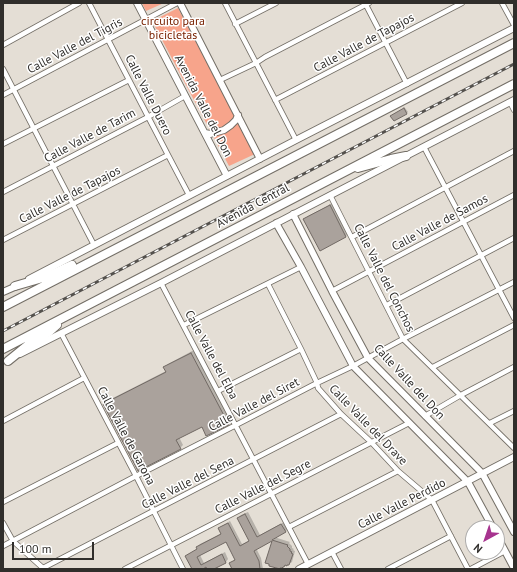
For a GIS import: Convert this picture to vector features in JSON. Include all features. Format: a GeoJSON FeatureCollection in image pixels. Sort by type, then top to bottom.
{"type":"FeatureCollection","features":[{"type":"Feature","properties":{"kind":"highway","name":"Avenida Central"},"geometry":{"type":"LineString","coordinates":[[3,307],[514,43]]}},
{"type":"Feature","properties":{"kind":"highway","name":"Avenida Central"},"geometry":{"type":"LineString","coordinates":[[3,349],[504,89],[514,86]]}},
{"type":"Feature","properties":{"kind":"highway"},"geometry":{"type":"LineString","coordinates":[[345,171],[406,156]]}},
{"type":"Feature","properties":{"kind":"highway"},"geometry":{"type":"LineString","coordinates":[[15,286],[46,277],[81,261],[107,252]]}},
{"type":"Feature","properties":{"kind":"highway"},"geometry":{"type":"LineString","coordinates":[[5,362],[29,344],[49,332],[67,316]]}},
{"type":"Feature","properties":{"kind":"street"},"geometry":{"type":"LineString","coordinates":[[3,45],[79,3]]}},
{"type":"Feature","properties":{"kind":"street","name":"Calle Valle Duero"},"geometry":{"type":"LineString","coordinates":[[89,3],[189,195]]}},
{"type":"Feature","properties":{"kind":"street","name":"Avenida Valle del Don"},"geometry":{"type":"LineString","coordinates":[[137,3],[227,176]]}},
{"type":"Feature","properties":{"kind":"street","name":"Calle Valle del Tigris"},"geometry":{"type":"LineString","coordinates":[[3,95],[177,3]]}},
{"type":"Feature","properties":{"kind":"street"},"geometry":{"type":"LineString","coordinates":[[180,3],[260,158]]}},
{"type":"Feature","properties":{"kind":"street"},"geometry":{"type":"LineString","coordinates":[[225,3],[296,140]]}},
{"type":"Feature","properties":{"kind":"street"},"geometry":{"type":"LineString","coordinates":[[235,24],[276,3]]}},
{"type":"Feature","properties":{"kind":"street","name":"Calle Valle de Tapajos"},"geometry":{"type":"LineString","coordinates":[[275,100],[462,3]]}},
{"type":"Feature","properties":{"kind":"street"},"geometry":{"type":"LineString","coordinates":[[3,292],[260,158],[407,84],[514,27],[502,3]]}},
{"type":"Feature","properties":{"kind":"street"},"geometry":{"type":"LineString","coordinates":[[220,80],[256,63],[366,4],[407,84]]}},
{"type":"Feature","properties":{"kind":"street"},"geometry":{"type":"LineString","coordinates":[[3,69],[94,245]]}},
{"type":"Feature","properties":{"kind":"street"},"geometry":{"type":"LineString","coordinates":[[3,144],[129,80]]}},
{"type":"Feature","properties":{"kind":"street","name":"Calle Valle de Tarim"},"geometry":{"type":"LineString","coordinates":[[3,192],[148,117],[185,96]]}},
{"type":"Feature","properties":{"kind":"street"},"geometry":{"type":"LineString","coordinates":[[5,362],[512,101],[514,110]]}},
{"type":"Feature","properties":{"kind":"street"},"geometry":{"type":"LineString","coordinates":[[205,133],[210,134],[224,130],[236,120],[238,115]]}},
{"type":"Feature","properties":{"kind":"street"},"geometry":{"type":"LineString","coordinates":[[424,147],[514,318]]}},
{"type":"Feature","properties":{"kind":"street"},"geometry":{"type":"LineString","coordinates":[[352,237],[514,151]]}},
{"type":"Feature","properties":{"kind":"street","name":"Calle Valle de Tapajos"},"geometry":{"type":"LineString","coordinates":[[3,240],[168,156]]}},
{"type":"Feature","properties":{"kind":"street","name":"Calle Valle del Conchos"},"geometry":{"type":"LineString","coordinates":[[330,195],[404,339],[514,448]]}},
{"type":"Feature","properties":{"kind":"street","name":"Calle Valle de Samos"},"geometry":{"type":"LineString","coordinates":[[332,290],[514,195]]}},
{"type":"Feature","properties":{"kind":"street","name":"Calle Valle del Don"},"geometry":{"type":"LineString","coordinates":[[293,214],[368,358],[482,473],[514,532]]}},
{"type":"Feature","properties":{"kind":"street"},"geometry":{"type":"LineString","coordinates":[[276,223],[353,366],[468,482],[489,520]]}},
{"type":"Feature","properties":{"kind":"street"},"geometry":{"type":"LineString","coordinates":[[387,305],[514,238]]}},
{"type":"Feature","properties":{"kind":"street"},"geometry":{"type":"LineString","coordinates":[[184,325],[301,267]]}},
{"type":"Feature","properties":{"kind":"street","name":"Calle Valle del Siret"},"geometry":{"type":"LineString","coordinates":[[3,546],[514,282]]}},
{"type":"Feature","properties":{"kind":"street","name":"Calle Valle del Elba"},"geometry":{"type":"LineString","coordinates":[[161,283],[308,564]]}},
{"type":"Feature","properties":{"kind":"street","name":"Calle Valle del Drave"},"geometry":{"type":"LineString","coordinates":[[268,284],[301,349],[318,388],[341,414],[371,442],[398,471],[432,500],[468,569]]}},
{"type":"Feature","properties":{"kind":"street"},"geometry":{"type":"LineString","coordinates":[[433,367],[514,325]]}},
{"type":"Feature","properties":{"kind":"street","name":"Calle Valle de Garona"},"geometry":{"type":"LineString","coordinates":[[61,333],[183,569]]}},
{"type":"Feature","properties":{"kind":"street"},"geometry":{"type":"LineString","coordinates":[[218,392],[301,349]]}},
{"type":"Feature","properties":{"kind":"street"},"geometry":{"type":"LineString","coordinates":[[425,416],[460,395],[514,367]]}},
{"type":"Feature","properties":{"kind":"street"},"geometry":{"type":"LineString","coordinates":[[3,421],[84,378]]}},
{"type":"Feature","properties":{"kind":"street"},"geometry":{"type":"LineString","coordinates":[[490,423],[514,411]]}},
{"type":"Feature","properties":{"kind":"street","name":"Calle Valle del Sena"},"geometry":{"type":"LineString","coordinates":[[43,569],[341,414]]}},
{"type":"Feature","properties":{"kind":"street","name":"Calle Valle del Segre"},"geometry":{"type":"LineString","coordinates":[[125,569],[409,422]]}},
{"type":"Feature","properties":{"kind":"street"},"geometry":{"type":"LineString","coordinates":[[3,502],[118,442]]}},
{"type":"Feature","properties":{"kind":"street","name":"Calle Valle Perdido"},"geometry":{"type":"LineString","coordinates":[[299,569],[514,457]]}},
{"type":"Feature","properties":{"kind":"street"},"geometry":{"type":"LineString","coordinates":[[289,527],[398,471]]}},
{"type":"Feature","properties":{"kind":"street"},"geometry":{"type":"LineString","coordinates":[[3,523],[13,541],[43,569]]}},
{"type":"Feature","properties":{"kind":"street"},"geometry":{"type":"LineString","coordinates":[[388,569],[451,536]]}},
{"type":"Feature","properties":{"kind":"street"},"geometry":{"type":"LineString","coordinates":[[505,551],[514,568]]}},
{"type":"Feature","properties":{"kind":"street"},"geometry":{"type":"LineString","coordinates":[[332,552],[341,569]]}},
{"type":"Feature","properties":{"kind":"street"},"geometry":{"type":"LineString","coordinates":[[471,569],[488,560]]}},
{"type":"Feature","properties":{"kind":"green space","name":"circuito para bicicletas"},"geometry":{"type":"Polygon","coordinates":[[[142,3],[164,3],[146,11],[142,3]]]}},
{"type":"Feature","properties":{"kind":"green space","name":"circuito para bicicletas"},"geometry":{"type":"Polygon","coordinates":[[[178,8],[255,154],[229,166],[152,21],[178,8]]]}},
{"type":"Feature","properties":{"kind":"building"},"geometry":{"type":"Polygon","coordinates":[[[404,108],[407,114],[394,121],[390,116],[404,108]]]}},
{"type":"Feature","properties":{"kind":"building"},"geometry":{"type":"Polygon","coordinates":[[[330,205],[346,237],[320,251],[303,219],[330,205]]]}},
{"type":"Feature","properties":{"kind":"building"},"geometry":{"type":"Polygon","coordinates":[[[191,353],[229,425],[206,436],[202,427],[176,440],[181,449],[138,471],[103,404],[166,372],[163,367],[191,353]]]}},
{"type":"Feature","properties":{"kind":"building"},"geometry":{"type":"Polygon","coordinates":[[[245,514],[257,537],[281,524],[286,532],[272,540],[288,545],[287,546],[293,554],[289,565],[285,565],[280,569],[269,566],[269,564],[265,563],[272,541],[254,551],[259,561],[260,569],[232,569],[229,563],[235,560],[226,542],[197,557],[201,565],[222,554],[226,563],[214,569],[207,569],[206,567],[203,569],[192,569],[185,556],[197,549],[196,547],[221,534],[218,528],[228,523],[240,546],[249,541],[237,518],[245,514]]]}},
{"type":"Feature","properties":{"kind":"railway"},"geometry":{"type":"LineString","coordinates":[[3,331],[514,64]]}}]}
